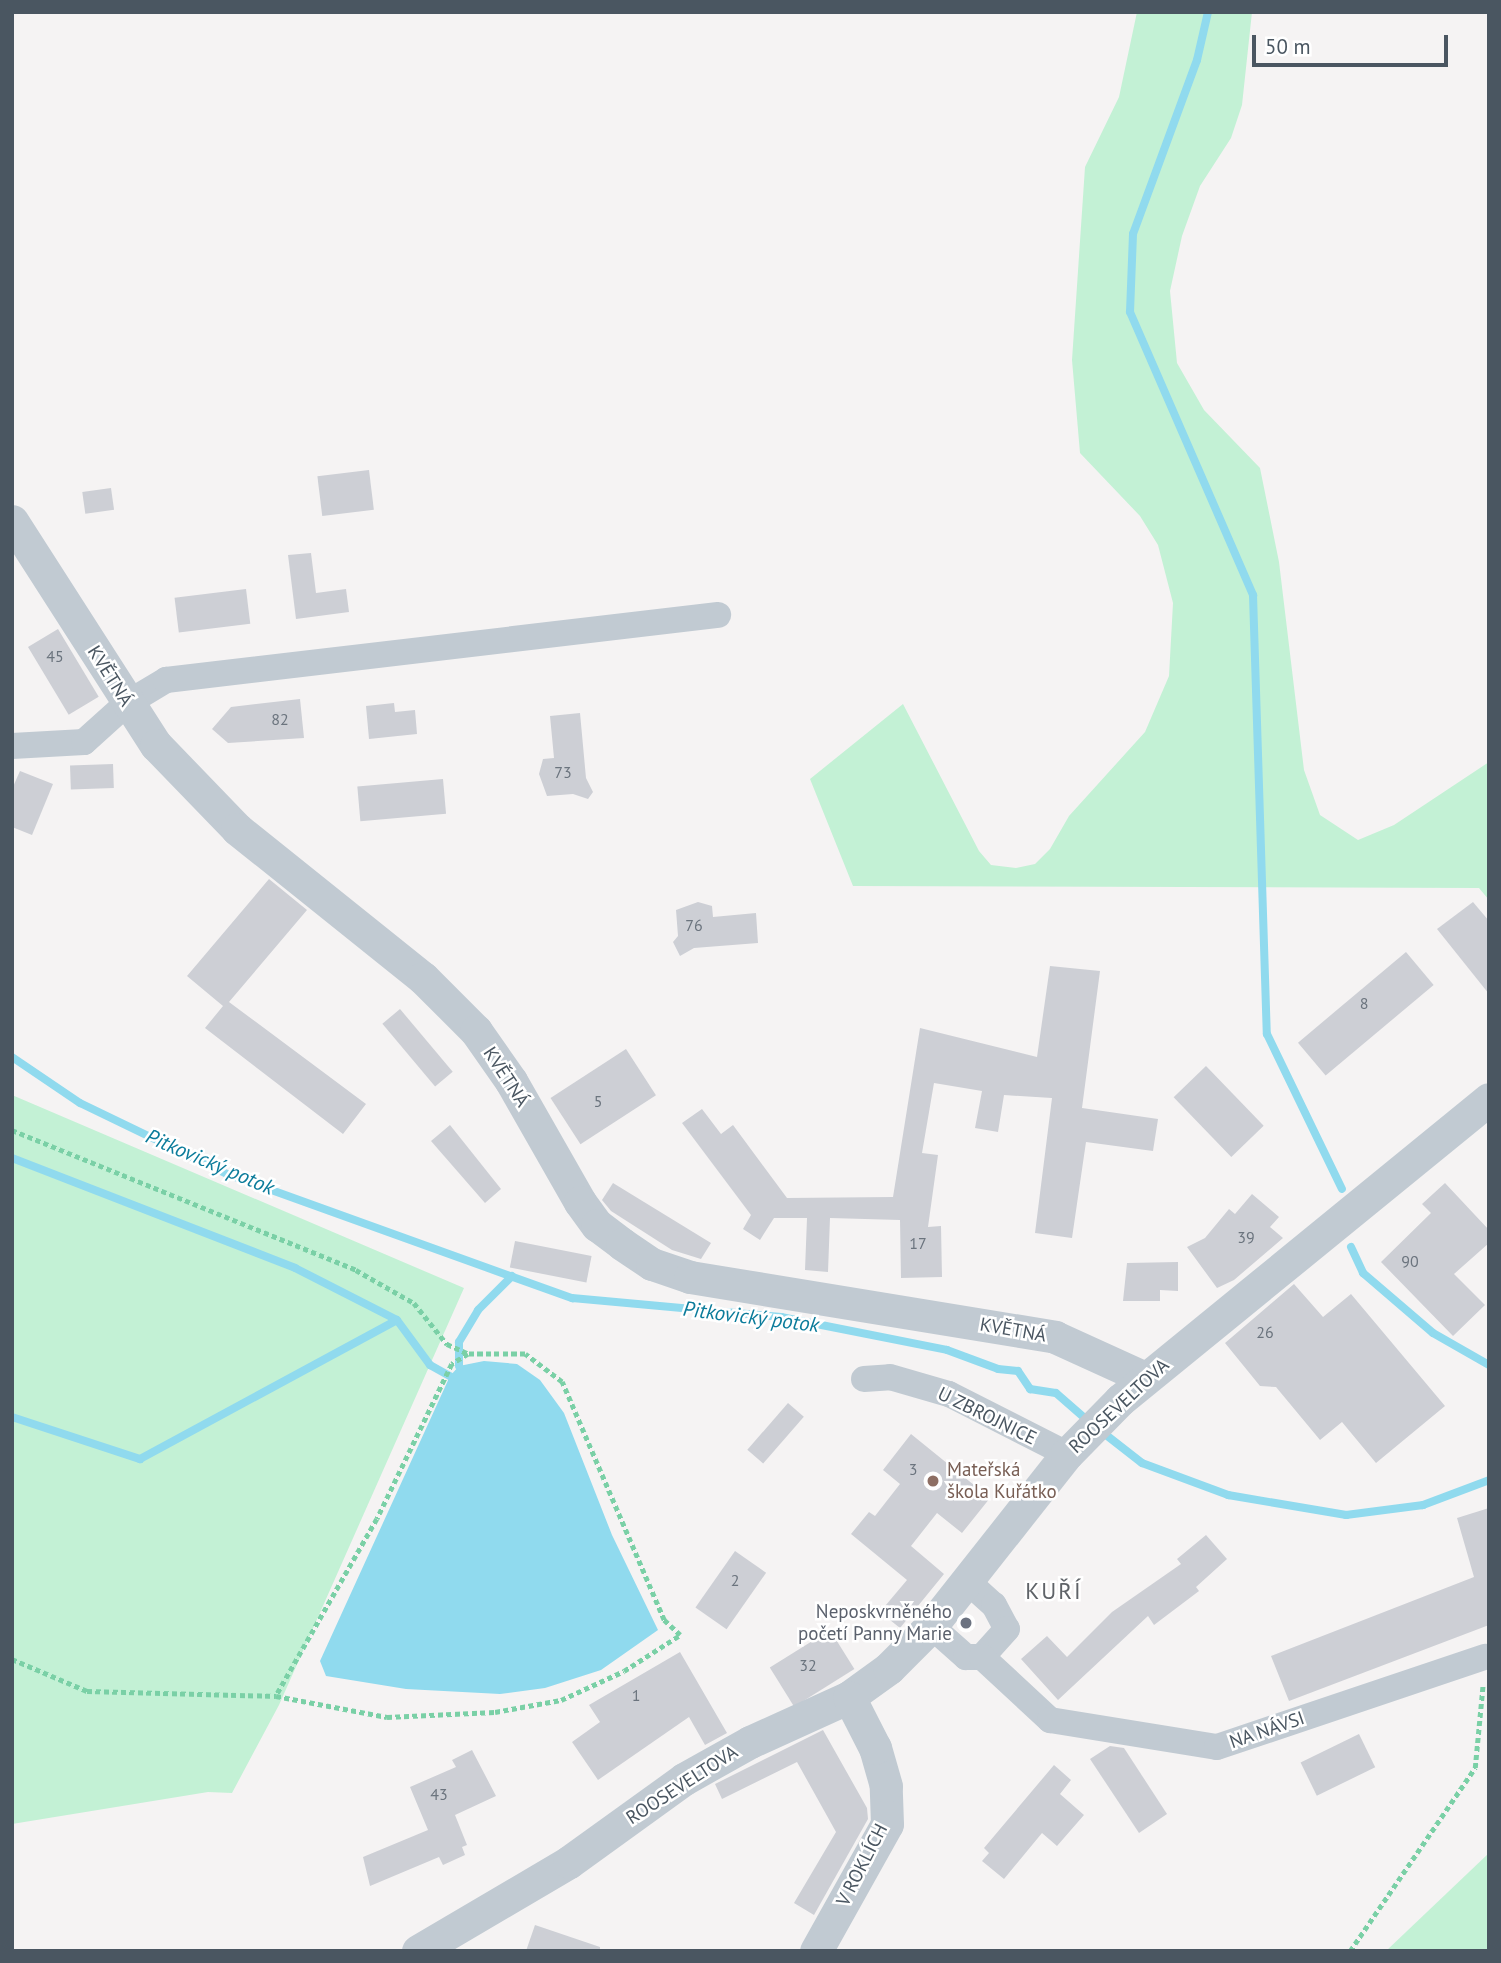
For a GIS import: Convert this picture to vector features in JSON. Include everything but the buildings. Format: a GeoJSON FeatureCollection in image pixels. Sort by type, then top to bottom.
{"type":"FeatureCollection","features":[{"type":"Feature","properties":{"kind":"street","name":"KVĚTNÁ"},"geometry":{"type":"LineString","coordinates":[[12,521],[127,704],[156,745],[237,829],[423,978],[476,1031],[597,1225],[652,1264],[690,1277],[1055,1337],[1145,1378]]}},
{"type":"Feature","properties":{"kind":"street"},"geometry":{"type":"LineString","coordinates":[[12,746],[84,741],[127,704],[166,680],[718,615]]}},
{"type":"Feature","properties":{"kind":"street","name":"ROOSEVELTOVA"},"geometry":{"type":"LineString","coordinates":[[418,1951],[569,1862],[684,1779],[750,1742],[849,1697],[889,1668],[931,1626],[1074,1447],[1120,1400],[1489,1099]]}},
{"type":"Feature","properties":{"kind":"street","name":"U ZBROJNICE"},"geometry":{"type":"LineString","coordinates":[[864,1379],[890,1377],[949,1394],[1074,1447]]}},
{"type":"Feature","properties":{"kind":"street"},"geometry":{"type":"LineString","coordinates":[[967,1581],[994,1605],[1007,1629],[982,1657]]}},
{"type":"Feature","properties":{"kind":"street","name":"NA NÁVSI"},"geometry":{"type":"LineString","coordinates":[[931,1626],[966,1657],[982,1657],[1050,1720],[1217,1747],[1485,1657]]}},
{"type":"Feature","properties":{"kind":"street","name":"V ROKLÍCH"},"geometry":{"type":"LineString","coordinates":[[816,1951],[887,1824],[886,1786],[875,1748],[849,1697]]}},
{"type":"Feature","properties":{"kind":"path"},"geometry":{"type":"LineString","coordinates":[[12,1129],[356,1270],[414,1303],[447,1344],[468,1354],[525,1354],[562,1382],[663,1620],[680,1635],[624,1671],[561,1700],[495,1712],[387,1717],[276,1696],[87,1691],[12,1659]]}},
{"type":"Feature","properties":{"kind":"path"},"geometry":{"type":"LineString","coordinates":[[276,1696],[377,1519],[447,1370],[468,1354]]}},
{"type":"Feature","properties":{"kind":"path"},"geometry":{"type":"LineString","coordinates":[[1350,1951],[1475,1769],[1485,1657]]}},
{"type":"Feature","properties":{"kind":"green space"},"geometry":{"type":"Polygon","coordinates":[[[1137,12],[1252,12],[1242,105],[1231,138],[1200,186],[1182,236],[1170,291],[1177,363],[1204,410],[1260,468],[1279,562],[1304,770],[1320,815],[1358,840],[1394,825],[1489,762],[1489,900],[1479,888],[853,886],[810,779],[903,704],[979,851],[991,865],[1016,868],[1035,864],[1050,849],[1069,816],[1145,732],[1169,676],[1173,603],[1158,545],[1140,516],[1080,453],[1072,360],[1085,167],[1119,97],[1137,12]]]}},
{"type":"Feature","properties":{"kind":"green space"},"geometry":{"type":"Polygon","coordinates":[[[12,1095],[464,1288],[279,1705],[232,1793],[208,1792],[12,1824],[12,1095]]]}},
{"type":"Feature","properties":{"kind":"green space"},"geometry":{"type":"Polygon","coordinates":[[[1489,1853],[1489,1951],[1386,1951],[1489,1853]]]}},
{"type":"Feature","properties":{"kind":"water"},"geometry":{"type":"Polygon","coordinates":[[[484,1361],[517,1364],[540,1380],[564,1413],[612,1535],[658,1630],[601,1670],[545,1688],[500,1694],[406,1689],[326,1676],[320,1661],[450,1376],[459,1366],[484,1361]]]}},
{"type":"Feature","properties":{"kind":"waterway"},"geometry":{"type":"LineString","coordinates":[[1208,12],[1197,60],[1133,234],[1130,312],[1253,595],[1267,1034],[1342,1189]]}},
{"type":"Feature","properties":{"kind":"waterway","name":"Pitkovický potok"},"geometry":{"type":"LineString","coordinates":[[12,1057],[80,1103],[227,1174],[572,1298],[781,1317],[947,1350],[998,1369],[1018,1371],[1030,1389],[1056,1393],[1088,1421]]}},
{"type":"Feature","properties":{"kind":"waterway"},"geometry":{"type":"LineString","coordinates":[[12,1158],[295,1268],[397,1320],[430,1365],[450,1376]]}},
{"type":"Feature","properties":{"kind":"waterway"},"geometry":{"type":"LineString","coordinates":[[1351,1247],[1363,1273],[1433,1333],[1489,1365]]}},
{"type":"Feature","properties":{"kind":"waterway"},"geometry":{"type":"LineString","coordinates":[[459,1366],[459,1342],[478,1310],[512,1276]]}},
{"type":"Feature","properties":{"kind":"waterway"},"geometry":{"type":"LineString","coordinates":[[12,1417],[140,1459],[397,1320]]}},
{"type":"Feature","properties":{"kind":"waterway","name":"Pitkovický potok"},"geometry":{"type":"LineString","coordinates":[[1101,1431],[1142,1463],[1228,1495],[1346,1515],[1423,1505],[1489,1480]]}},
{"type":"Feature","properties":{"kind":"place","name":"Mateřská škola Kuřátko"},"geometry":{"type":"Point","coordinates":[933,1481]}},
{"type":"Feature","properties":{"kind":"place","name":"Neposkvrněného početí Panny Marie"},"geometry":{"type":"Point","coordinates":[966,1623]}},
{"type":"Feature","properties":{"kind":"district","name":"KUŘÍ"},"geometry":{"type":"Point","coordinates":[1054,1591]}}]}
